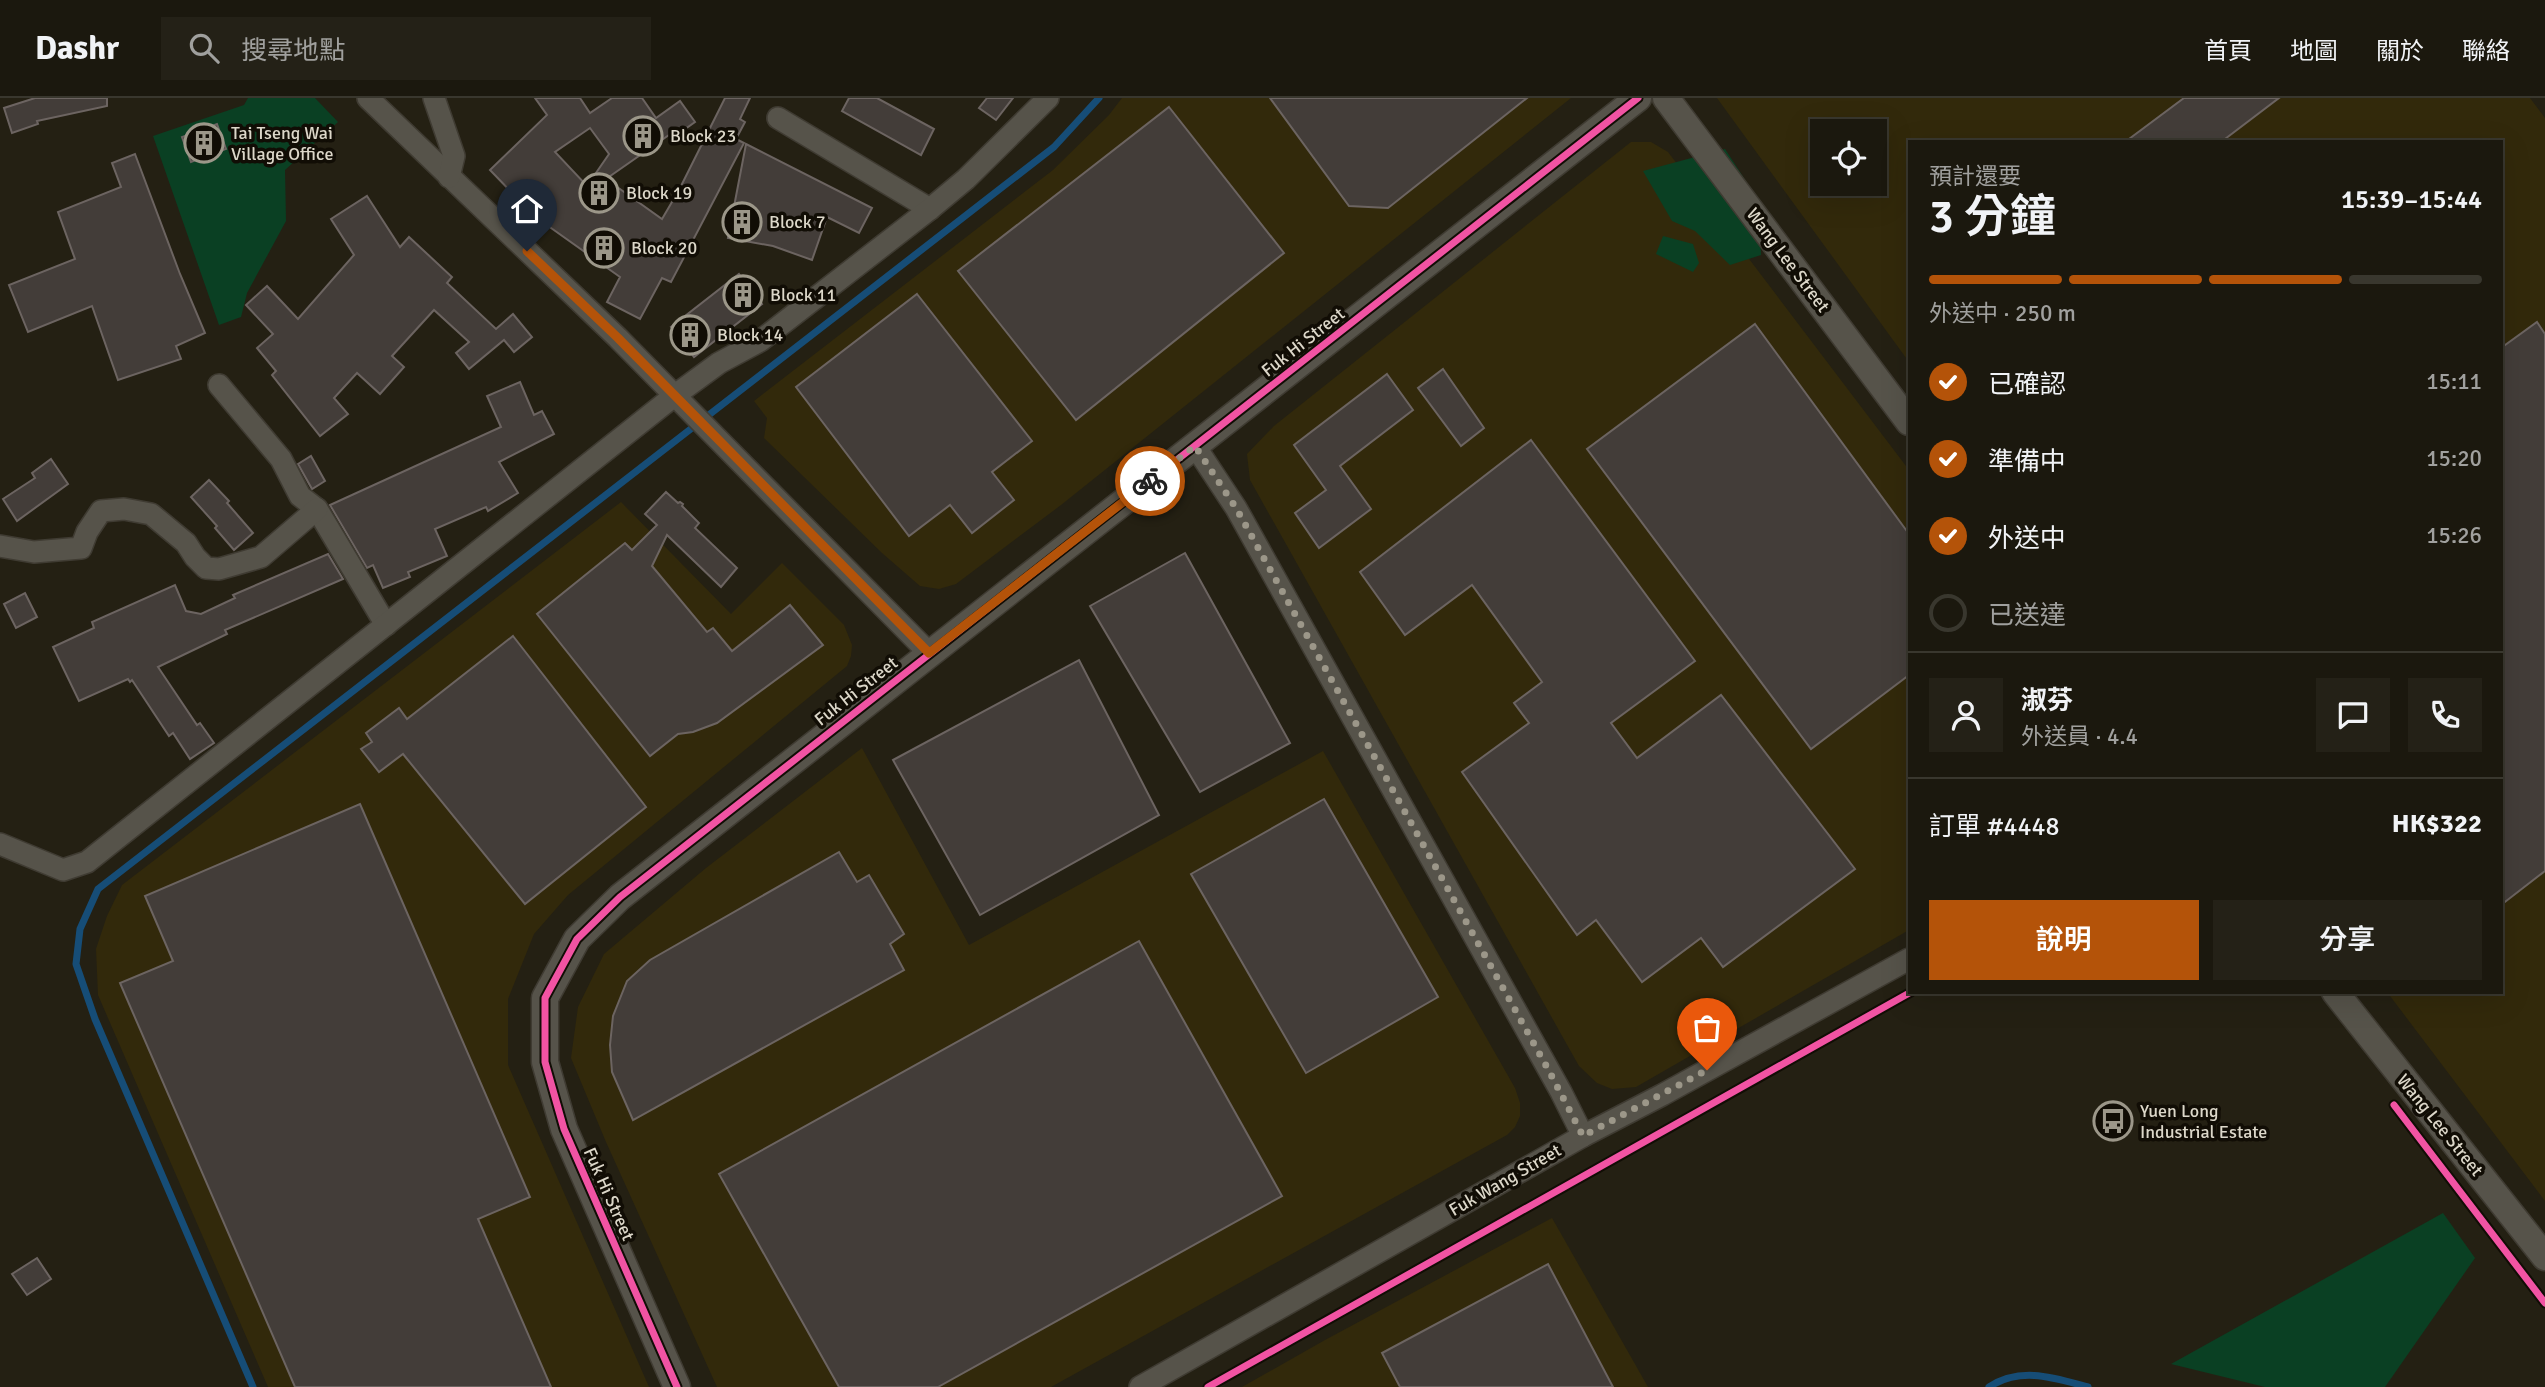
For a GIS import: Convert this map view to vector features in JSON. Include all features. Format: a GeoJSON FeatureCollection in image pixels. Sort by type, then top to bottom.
{"type":"FeatureCollection","features":[{"type":"Feature","properties":{"kind":"street"},"geometry":{"type":"LineString","coordinates":[[368,98],[618,338],[929,653]]}},
{"type":"Feature","properties":{"kind":"street"},"geometry":{"type":"LineString","coordinates":[[434,98],[454,156],[449,177]]}},
{"type":"Feature","properties":{"kind":"street"},"geometry":{"type":"LineString","coordinates":[[0,844],[63,870],[87,862],[386,625],[679,401],[719,363],[760,341],[930,209],[966,179],[1048,98]]}},
{"type":"Feature","properties":{"kind":"street","name":"Fuk Hi Street"},"geometry":{"type":"LineString","coordinates":[[677,1387],[564,1129],[545,1062],[545,998],[577,939],[620,897],[1638,98]]}},
{"type":"Feature","properties":{"kind":"street","name":"Wang Lee Street"},"geometry":{"type":"LineString","coordinates":[[1666,98],[1908,421]]}},
{"type":"Feature","properties":{"kind":"street"},"geometry":{"type":"LineString","coordinates":[[778,118],[930,209]]}},
{"type":"Feature","properties":{"kind":"street"},"geometry":{"type":"LineString","coordinates":[[219,385],[281,459],[300,496],[317,509],[386,625]]}},
{"type":"Feature","properties":{"kind":"street"},"geometry":{"type":"LineString","coordinates":[[1195,446],[1236,508],[1583,1136]]}},
{"type":"Feature","properties":{"kind":"street"},"geometry":{"type":"LineString","coordinates":[[0,546],[34,551],[81,548],[87,532],[101,510],[124,509],[151,514],[186,543],[195,558],[206,568],[219,569],[261,557],[317,509]]}},
{"type":"Feature","properties":{"kind":"street","name":"Fuk Wang Street"},"geometry":{"type":"LineString","coordinates":[[1140,1387],[1583,1136],[1908,960]]}},
{"type":"Feature","properties":{"kind":"street","name":"Wang Lee Street"},"geometry":{"type":"LineString","coordinates":[[2337,994],[2545,1257]]}},
{"type":"Feature","properties":{"kind":"shaded area"},"geometry":{"type":"Polygon","coordinates":[[[1122,98],[1571,98],[1061,505],[956,584],[939,589],[920,586],[882,553],[764,438],[767,418],[754,401],[1053,170],[1109,115],[1122,98]]]}},
{"type":"Feature","properties":{"kind":"shaded area"},"geometry":{"type":"Polygon","coordinates":[[[1717,98],[2530,98],[2545,118],[2545,1201],[2389,994],[2503,994],[2503,140],[1908,140],[1908,361],[1717,98]]]}},
{"type":"Feature","properties":{"kind":"shaded area"},"geometry":{"type":"Polygon","coordinates":[[[1631,142],[1651,142],[1668,152],[1908,469],[1908,931],[1636,1087],[1612,1089],[1597,1083],[1579,1066],[1250,480],[1247,454],[1274,426],[1631,142]]]}},
{"type":"Feature","properties":{"kind":"shaded area"},"geometry":{"type":"Polygon","coordinates":[[[621,502],[731,614],[782,563],[844,625],[852,645],[847,666],[568,895],[534,934],[508,999],[508,1065],[649,1387],[268,1387],[98,995],[96,949],[107,916],[122,885],[621,502]]]}},
{"type":"Feature","properties":{"kind":"shaded area"},"geometry":{"type":"Polygon","coordinates":[[[862,748],[969,945],[1323,751],[1515,1088],[1520,1103],[1520,1116],[1515,1127],[1507,1135],[1051,1387],[717,1387],[571,1058],[578,1007],[604,954],[706,868],[862,748]]]}},
{"type":"Feature","properties":{"kind":"shaded area"},"geometry":{"type":"Polygon","coordinates":[[[1552,1218],[1648,1387],[1242,1387],[1325,1340],[1552,1218]]]}},
{"type":"Feature","properties":{"kind":"green space"},"geometry":{"type":"Polygon","coordinates":[[[248,98],[315,98],[338,122],[285,170],[286,221],[247,293],[241,317],[219,325],[153,136],[244,105],[248,98]]]}},
{"type":"Feature","properties":{"kind":"green space"},"geometry":{"type":"Polygon","coordinates":[[[1725,149],[1759,201],[1761,255],[1730,265],[1695,231],[1672,221],[1643,171],[1725,149]]]}},
{"type":"Feature","properties":{"kind":"green space"},"geometry":{"type":"Polygon","coordinates":[[[1663,236],[1693,244],[1699,263],[1693,272],[1656,254],[1663,236]]]}},
{"type":"Feature","properties":{"kind":"green space"},"geometry":{"type":"Polygon","coordinates":[[[2443,1213],[2475,1258],[2385,1387],[2265,1387],[2171,1364],[2443,1213]]]}},
{"type":"Feature","properties":{"kind":"building"},"geometry":{"type":"Polygon","coordinates":[[[35,98],[107,98],[107,106],[37,121],[38,124],[12,133],[4,108],[35,98]]]}},
{"type":"Feature","properties":{"kind":"building"},"geometry":{"type":"Polygon","coordinates":[[[535,98],[580,98],[590,113],[612,98],[642,98],[656,118],[680,101],[695,122],[671,139],[669,135],[606,179],[662,219],[725,98],[750,98],[740,119],[745,122],[736,139],[744,143],[671,282],[662,278],[640,319],[607,302],[620,277],[544,223],[539,228],[515,202],[518,199],[490,170],[547,115],[535,98]],[[590,128],[555,152],[587,186],[609,154],[590,128]]]}},
{"type":"Feature","properties":{"kind":"building"},"geometry":{"type":"Polygon","coordinates":[[[849,98],[877,98],[934,129],[921,155],[842,111],[849,98]]]}},
{"type":"Feature","properties":{"kind":"building"},"geometry":{"type":"Polygon","coordinates":[[[987,98],[1013,98],[996,120],[979,108],[987,98]]]}},
{"type":"Feature","properties":{"kind":"building"},"geometry":{"type":"Polygon","coordinates":[[[1270,98],[1527,98],[1388,208],[1349,206],[1270,98]]]}},
{"type":"Feature","properties":{"kind":"building"},"geometry":{"type":"Polygon","coordinates":[[[2184,98],[2279,98],[2224,140],[2128,140],[2184,98]]]}},
{"type":"Feature","properties":{"kind":"building"},"geometry":{"type":"Polygon","coordinates":[[[1169,107],[1284,253],[1076,420],[958,271],[1169,107]]]}},
{"type":"Feature","properties":{"kind":"building","name":"Tai Tseng Wai Village Office"},"geometry":{"type":"Polygon","coordinates":[[[217,124],[226,149],[191,162],[182,137],[217,124]]]}},
{"type":"Feature","properties":{"kind":"building"},"geometry":{"type":"Polygon","coordinates":[[[746,144],[872,208],[859,233],[827,217],[812,260],[773,246],[728,238],[746,144]]]}},
{"type":"Feature","properties":{"kind":"building"},"geometry":{"type":"Polygon","coordinates":[[[135,154],[205,333],[176,346],[181,359],[118,380],[92,306],[28,332],[9,285],[75,259],[58,212],[121,187],[112,163],[135,154]]]}},
{"type":"Feature","properties":{"kind":"building"},"geometry":{"type":"Polygon","coordinates":[[[367,196],[400,247],[409,237],[452,277],[447,283],[496,329],[513,314],[532,337],[514,352],[504,340],[469,369],[456,353],[469,342],[434,310],[392,356],[404,367],[380,394],[357,373],[334,398],[348,414],[320,436],[272,375],[276,371],[257,348],[273,334],[246,305],[267,286],[298,319],[354,255],[331,219],[367,196]]]}},
{"type":"Feature","properties":{"kind":"building"},"geometry":{"type":"Polygon","coordinates":[[[739,274],[762,304],[694,357],[671,327],[739,274]]]}},
{"type":"Feature","properties":{"kind":"building"},"geometry":{"type":"Polygon","coordinates":[[[917,294],[1032,441],[992,472],[1014,500],[972,533],[950,505],[909,536],[796,387],[917,294]]]}},
{"type":"Feature","properties":{"kind":"building"},"geometry":{"type":"Polygon","coordinates":[[[2537,322],[2545,334],[2545,871],[2503,903],[2503,347],[2537,322]]]}},
{"type":"Feature","properties":{"kind":"building"},"geometry":{"type":"Polygon","coordinates":[[[1755,324],[1908,533],[1908,676],[1811,749],[1587,449],[1755,324]]]}},
{"type":"Feature","properties":{"kind":"building"},"geometry":{"type":"Polygon","coordinates":[[[1443,369],[1484,428],[1461,446],[1418,388],[1443,369]]]}},
{"type":"Feature","properties":{"kind":"building"},"geometry":{"type":"Polygon","coordinates":[[[1387,374],[1413,410],[1340,466],[1371,509],[1319,548],[1295,513],[1326,490],[1294,445],[1387,374]]]}},
{"type":"Feature","properties":{"kind":"building"},"geometry":{"type":"Polygon","coordinates":[[[520,382],[534,415],[542,411],[554,434],[499,462],[518,493],[488,511],[486,507],[435,529],[447,556],[408,572],[410,577],[383,588],[373,565],[367,568],[330,505],[501,427],[487,396],[520,382]]]}},
{"type":"Feature","properties":{"kind":"building"},"geometry":{"type":"Polygon","coordinates":[[[1531,440],[1695,661],[1611,723],[1637,758],[1721,695],[1855,869],[1723,967],[1701,938],[1642,982],[1596,920],[1577,935],[1462,772],[1529,723],[1514,703],[1542,682],[1472,585],[1405,635],[1360,572],[1531,440]]]}},
{"type":"Feature","properties":{"kind":"building"},"geometry":{"type":"Polygon","coordinates":[[[311,456],[325,481],[312,489],[298,464],[311,456]]]}},
{"type":"Feature","properties":{"kind":"building"},"geometry":{"type":"Polygon","coordinates":[[[51,459],[68,484],[17,521],[3,499],[35,478],[32,473],[51,459]]]}},
{"type":"Feature","properties":{"kind":"building"},"geometry":{"type":"Polygon","coordinates":[[[209,480],[253,533],[234,550],[191,497],[209,480]]]}},
{"type":"Feature","properties":{"kind":"building"},"geometry":{"type":"Polygon","coordinates":[[[666,492],[683,504],[699,523],[695,528],[737,568],[721,587],[667,535],[652,566],[707,632],[713,628],[732,651],[790,605],[823,645],[717,723],[693,732],[678,734],[650,756],[537,614],[625,543],[632,550],[657,525],[645,514],[666,492]]]}},
{"type":"Feature","properties":{"kind":"building"},"geometry":{"type":"Polygon","coordinates":[[[1185,553],[1290,743],[1200,792],[1090,606],[1185,553]]]}},
{"type":"Feature","properties":{"kind":"building"},"geometry":{"type":"Polygon","coordinates":[[[328,554],[343,579],[225,630],[227,634],[158,667],[197,725],[200,723],[214,743],[190,759],[173,733],[169,736],[132,680],[130,682],[128,679],[79,701],[53,647],[94,628],[92,622],[175,585],[186,611],[201,614],[235,598],[233,595],[328,554]]]}},
{"type":"Feature","properties":{"kind":"building"},"geometry":{"type":"Polygon","coordinates":[[[25,593],[37,617],[16,628],[4,604],[25,593]]]}},
{"type":"Feature","properties":{"kind":"building"},"geometry":{"type":"Polygon","coordinates":[[[513,636],[646,807],[525,904],[403,754],[379,772],[361,749],[372,742],[366,733],[399,708],[407,719],[513,636]]]}},
{"type":"Feature","properties":{"kind":"building"},"geometry":{"type":"Polygon","coordinates":[[[1079,660],[1159,815],[980,915],[893,760],[1079,660]]]}},
{"type":"Feature","properties":{"kind":"building"},"geometry":{"type":"Polygon","coordinates":[[[1324,799],[1438,997],[1306,1073],[1191,874],[1324,799]]]}},
{"type":"Feature","properties":{"kind":"building"},"geometry":{"type":"Polygon","coordinates":[[[360,804],[530,1197],[478,1219],[551,1387],[295,1387],[120,983],[173,961],[145,896],[360,804]]]}},
{"type":"Feature","properties":{"kind":"building"},"geometry":{"type":"Polygon","coordinates":[[[839,852],[857,882],[869,875],[904,934],[890,944],[904,970],[633,1120],[612,1072],[610,1045],[613,1016],[627,981],[650,960],[839,852]]]}},
{"type":"Feature","properties":{"kind":"building"},"geometry":{"type":"Polygon","coordinates":[[[1139,941],[1282,1196],[938,1387],[839,1387],[719,1174],[1139,941]]]}},
{"type":"Feature","properties":{"kind":"building"},"geometry":{"type":"Polygon","coordinates":[[[37,1258],[51,1279],[27,1295],[12,1274],[37,1258]]]}},
{"type":"Feature","properties":{"kind":"building"},"geometry":{"type":"Polygon","coordinates":[[[1548,1264],[1613,1387],[1400,1387],[1382,1353],[1548,1264]]]}},
{"type":"Feature","properties":{"kind":"waterway"},"geometry":{"type":"LineString","coordinates":[[253,1387],[95,1019],[76,964],[80,929],[98,889],[1054,147],[1099,98]]}},
{"type":"Feature","properties":{"kind":"waterway"},"geometry":{"type":"LineString","coordinates":[[1989,1387],[2013,1377],[2026,1375],[2088,1387]]}},
{"type":"Feature","properties":{"kind":"cycle path"},"geometry":{"type":"LineString","coordinates":[[677,1387],[564,1129],[545,1062],[545,998],[577,939],[620,897],[1638,98]]}},
{"type":"Feature","properties":{"kind":"cycle path"},"geometry":{"type":"LineString","coordinates":[[1208,1387],[1908,994]]}},
{"type":"Feature","properties":{"kind":"cycle path"},"geometry":{"type":"LineString","coordinates":[[2394,1105],[2545,1303]]}},
{"type":"Feature","properties":{"kind":"way so far"},"geometry":{"type":"LineString","coordinates":[[1150,481],[1195,446],[1236,508],[1583,1136],[1707,1070]]}},
{"type":"Feature","properties":{"kind":"place","name":"Block 23"},"geometry":{"type":"Point","coordinates":[643,136]}},
{"type":"Feature","properties":{"kind":"place","name":"Tai Tseng Wai Village Office"},"geometry":{"type":"Point","coordinates":[204,143]}},
{"type":"Feature","properties":{"kind":"place","name":"Block 19"},"geometry":{"type":"Point","coordinates":[599,193]}},
{"type":"Feature","properties":{"kind":"place","name":"Block 7"},"geometry":{"type":"Point","coordinates":[742,222]}},
{"type":"Feature","properties":{"kind":"place","name":"Block 20"},"geometry":{"type":"Point","coordinates":[604,248]}},
{"type":"Feature","properties":{"kind":"place","name":"Block 11"},"geometry":{"type":"Point","coordinates":[743,295]}},
{"type":"Feature","properties":{"kind":"place","name":"Block 14"},"geometry":{"type":"Point","coordinates":[690,335]}},
{"type":"Feature","properties":{"kind":"place","name":"Yuen Long Industrial Estate"},"geometry":{"type":"Point","coordinates":[2113,1121]}},
{"type":"Feature","properties":{"kind":"route"},"geometry":{"type":"LineString","coordinates":[[527,251],[618,338],[929,653],[1150,481]]}}]}
